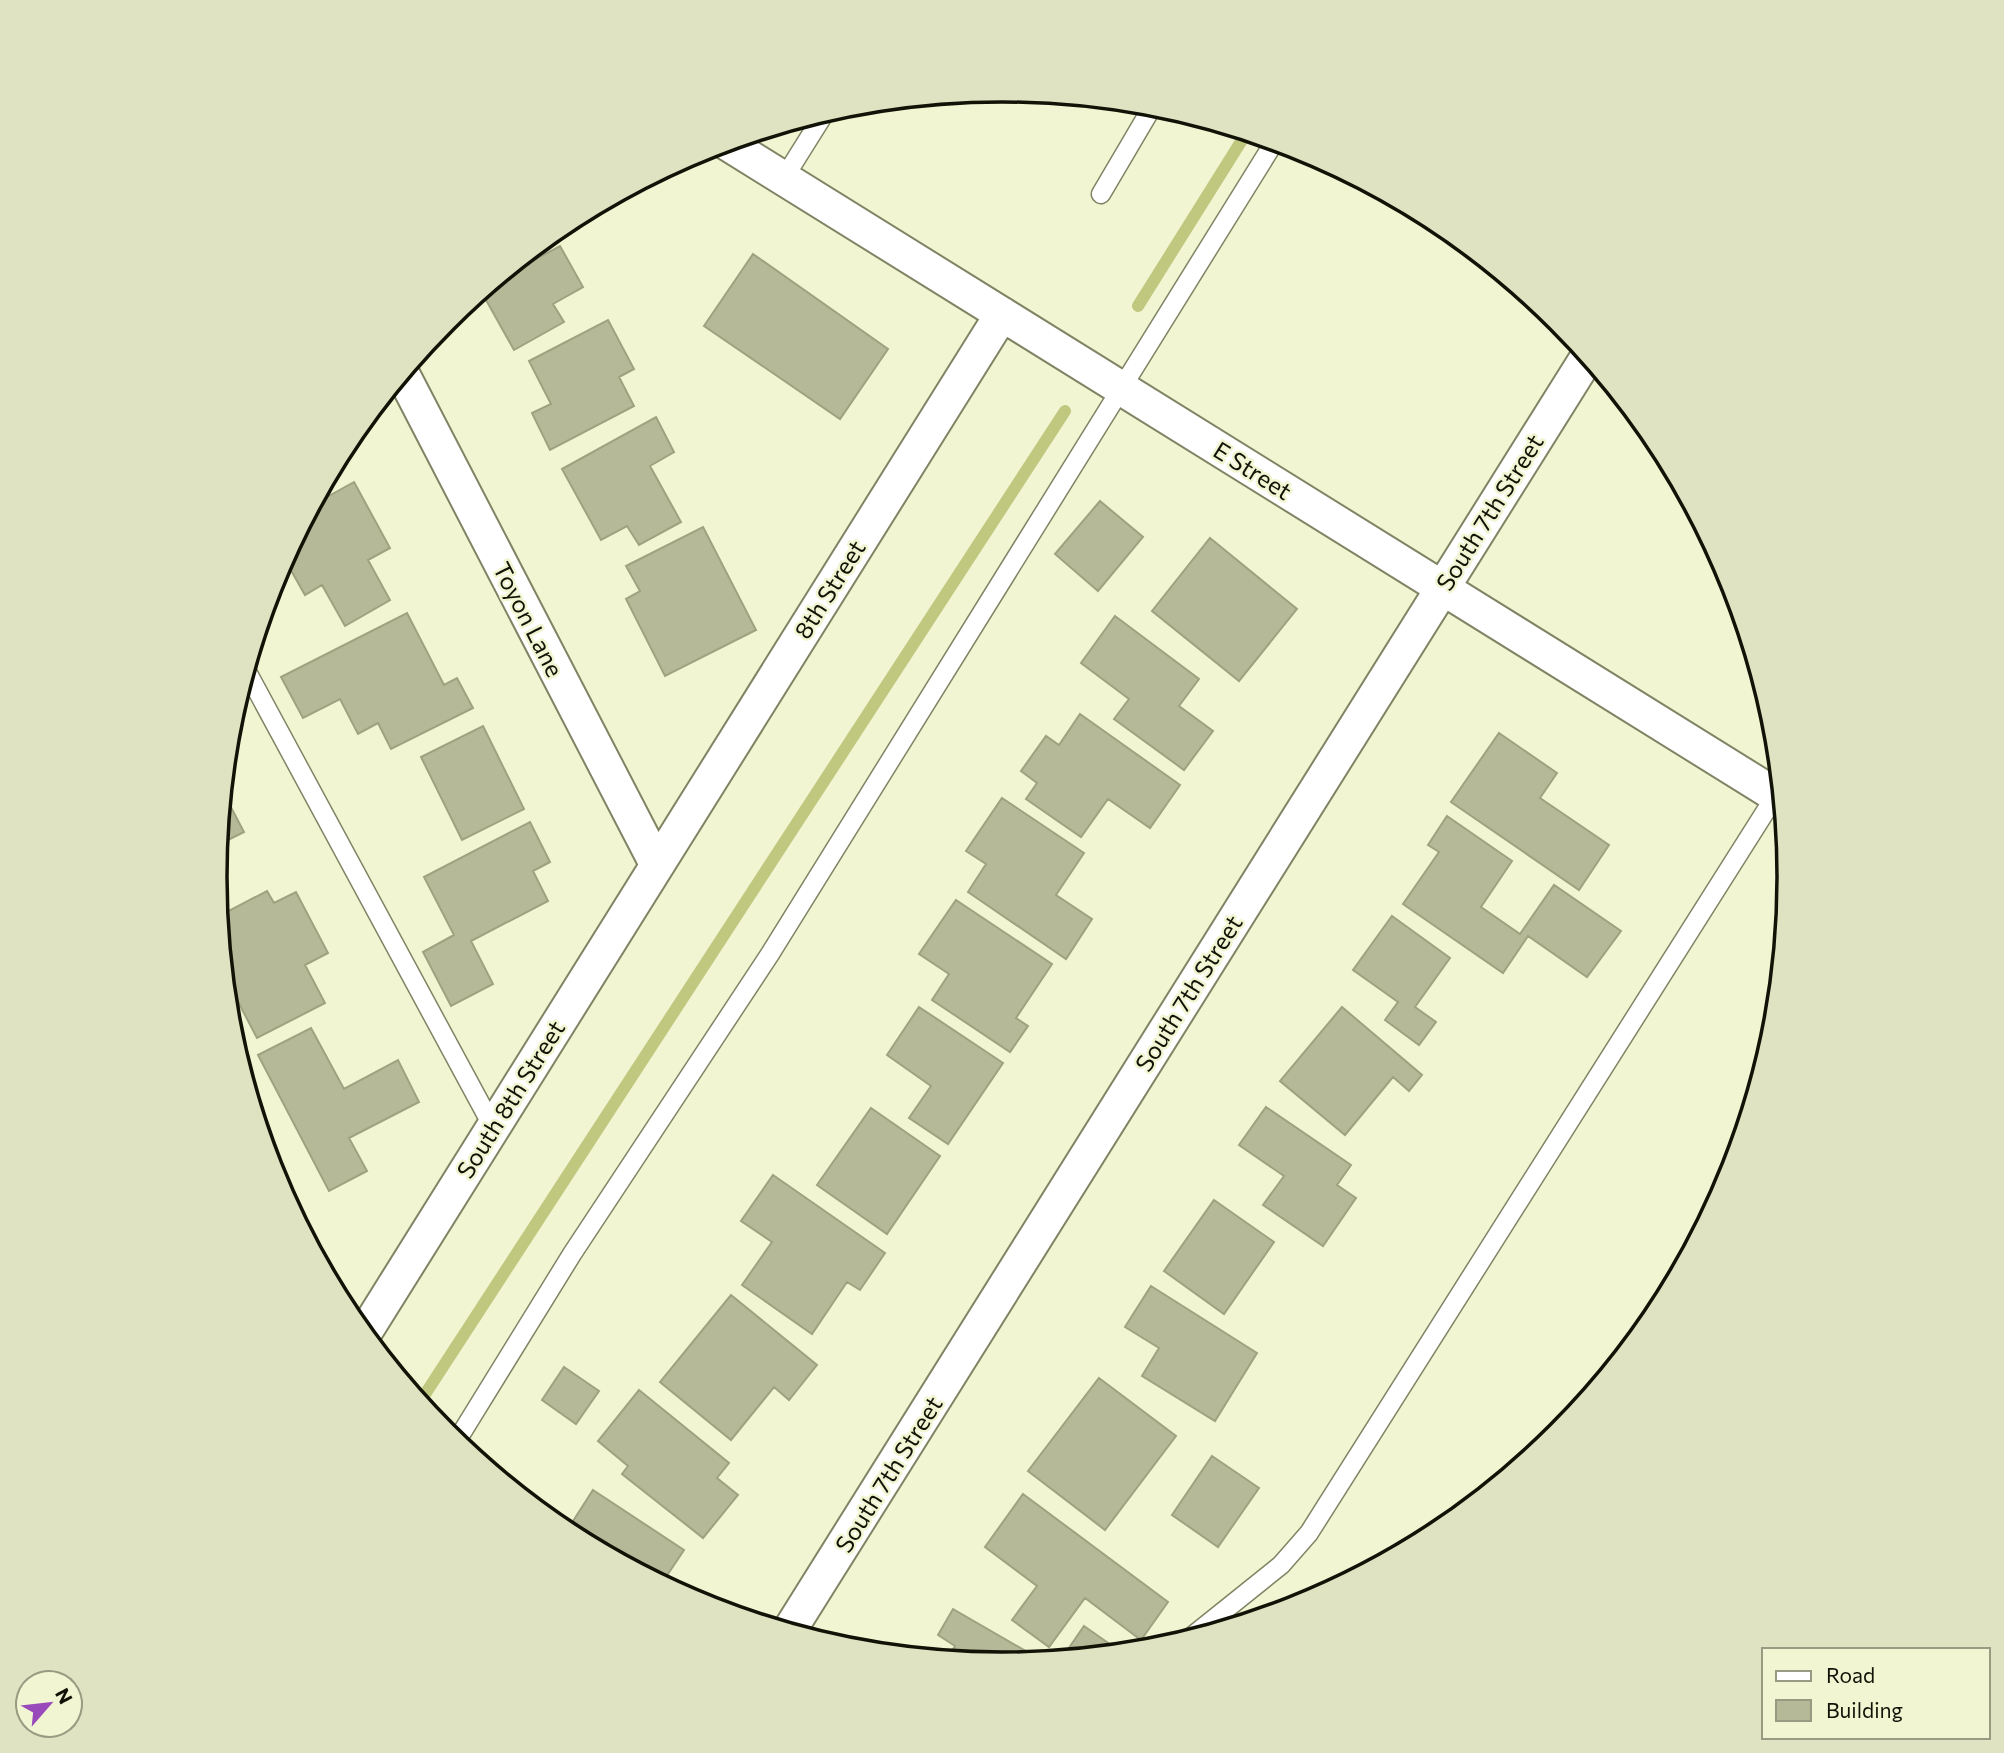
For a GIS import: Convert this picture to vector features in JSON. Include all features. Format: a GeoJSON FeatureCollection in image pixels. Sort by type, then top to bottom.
{"type":"FeatureCollection","features":[{"type":"Feature","properties":{"kind":"street","name":"E Street"},"geometry":{"type":"LineString","coordinates":[[736,149],[1441,588],[1771,789]]}},
{"type":"Feature","properties":{"kind":"street","name":"8th Street"},"geometry":{"type":"LineString","coordinates":[[657,865],[1002,314]]}},
{"type":"Feature","properties":{"kind":"street","name":"South 7th Street"},"geometry":{"type":"LineString","coordinates":[[794,1623],[1583,364]]}},
{"type":"Feature","properties":{"kind":"street","name":"Toyon Lane"},"geometry":{"type":"LineString","coordinates":[[406,381],[657,865]]}},
{"type":"Feature","properties":{"kind":"street","name":"South 8th Street"},"geometry":{"type":"LineString","coordinates":[[370,1324],[657,865]]}},
{"type":"Feature","properties":{"kind":"lane"},"geometry":{"type":"LineString","coordinates":[[1101,194],[1147,115]]}},
{"type":"Feature","properties":{"kind":"lane"},"geometry":{"type":"LineString","coordinates":[[783,178],[818,124]]}},
{"type":"Feature","properties":{"kind":"lane"},"geometry":{"type":"LineString","coordinates":[[462,1432],[572,1254],[770,954],[1270,150]]}},
{"type":"Feature","properties":{"kind":"lane"},"geometry":{"type":"LineString","coordinates":[[252,681],[493,1127]]}},
{"type":"Feature","properties":{"kind":"lane"},"geometry":{"type":"LineString","coordinates":[[1210,1623],[1281,1565],[1309,1533],[1773,804]]}},
{"type":"Feature","properties":{"kind":"building"},"geometry":{"type":"Polygon","coordinates":[[[560,246],[583,287],[553,304],[564,322],[514,350],[486,299],[534,260],[560,246]]]}},
{"type":"Feature","properties":{"kind":"building"},"geometry":{"type":"Polygon","coordinates":[[[753,254],[888,349],[840,419],[704,326],[753,254]]]}},
{"type":"Feature","properties":{"kind":"building"},"geometry":{"type":"Polygon","coordinates":[[[608,320],[634,369],[619,377],[634,406],[550,450],[532,413],[551,404],[529,361],[608,320]]]}},
{"type":"Feature","properties":{"kind":"building"},"geometry":{"type":"Polygon","coordinates":[[[656,417],[674,452],[650,466],[681,522],[639,545],[627,526],[601,540],[562,469],[656,417]]]}},
{"type":"Feature","properties":{"kind":"building"},"geometry":{"type":"Polygon","coordinates":[[[354,482],[390,548],[368,560],[390,600],[345,626],[322,585],[305,595],[291,570],[327,497],[354,482]]]}},
{"type":"Feature","properties":{"kind":"building"},"geometry":{"type":"Polygon","coordinates":[[[1100,501],[1143,537],[1098,591],[1055,554],[1100,501]]]}},
{"type":"Feature","properties":{"kind":"building"},"geometry":{"type":"Polygon","coordinates":[[[703,527],[756,630],[665,676],[626,599],[640,591],[626,566],[703,527]]]}},
{"type":"Feature","properties":{"kind":"building"},"geometry":{"type":"Polygon","coordinates":[[[1210,538],[1297,609],[1239,681],[1152,611],[1210,538]]]}},
{"type":"Feature","properties":{"kind":"building"},"geometry":{"type":"Polygon","coordinates":[[[407,613],[444,685],[457,678],[473,708],[391,749],[378,723],[358,734],[340,699],[303,718],[281,677],[407,613]]]}},
{"type":"Feature","properties":{"kind":"building"},"geometry":{"type":"Polygon","coordinates":[[[1115,616],[1199,679],[1179,706],[1213,731],[1184,770],[1114,719],[1129,699],[1081,663],[1115,616]]]}},
{"type":"Feature","properties":{"kind":"building"},"geometry":{"type":"Polygon","coordinates":[[[1080,714],[1180,785],[1150,828],[1108,799],[1081,837],[1026,799],[1037,783],[1021,771],[1046,736],[1059,745],[1080,714]]]}},
{"type":"Feature","properties":{"kind":"building"},"geometry":{"type":"Polygon","coordinates":[[[483,726],[524,809],[462,840],[421,757],[483,726]]]}},
{"type":"Feature","properties":{"kind":"building"},"geometry":{"type":"Polygon","coordinates":[[[1499,733],[1557,773],[1540,798],[1609,845],[1579,890],[1451,802],[1499,733]]]}},
{"type":"Feature","properties":{"kind":"building"},"geometry":{"type":"Polygon","coordinates":[[[1002,798],[1084,853],[1056,895],[1092,919],[1066,959],[968,892],[986,864],[966,851],[1002,798]]]}},
{"type":"Feature","properties":{"kind":"building"},"geometry":{"type":"Polygon","coordinates":[[[231,807],[244,832],[228,840],[231,807]]]}},
{"type":"Feature","properties":{"kind":"building"},"geometry":{"type":"Polygon","coordinates":[[[1447,816],[1512,861],[1481,907],[1520,934],[1554,885],[1621,931],[1587,977],[1528,936],[1503,973],[1403,904],[1439,852],[1428,845],[1447,816]]]}},
{"type":"Feature","properties":{"kind":"building"},"geometry":{"type":"Polygon","coordinates":[[[530,822],[550,862],[533,871],[548,901],[471,941],[493,984],[451,1006],[423,952],[454,935],[424,877],[530,822]]]}},
{"type":"Feature","properties":{"kind":"building"},"geometry":{"type":"Polygon","coordinates":[[[267,891],[274,903],[296,892],[328,953],[305,965],[325,1003],[257,1038],[238,1001],[228,911],[267,891]]]}},
{"type":"Feature","properties":{"kind":"building"},"geometry":{"type":"Polygon","coordinates":[[[956,900],[1052,964],[1016,1018],[1028,1026],[1010,1052],[932,1000],[949,974],[919,954],[956,900]]]}},
{"type":"Feature","properties":{"kind":"building"},"geometry":{"type":"Polygon","coordinates":[[[1392,916],[1450,958],[1415,1007],[1436,1022],[1419,1045],[1385,1020],[1398,1002],[1353,970],[1392,916]]]}},
{"type":"Feature","properties":{"kind":"building"},"geometry":{"type":"Polygon","coordinates":[[[919,1007],[1003,1063],[948,1144],[909,1118],[931,1086],[887,1055],[919,1007]]]}},
{"type":"Feature","properties":{"kind":"building"},"geometry":{"type":"Polygon","coordinates":[[[1342,1007],[1422,1075],[1409,1091],[1393,1077],[1345,1135],[1280,1081],[1342,1007]]]}},
{"type":"Feature","properties":{"kind":"building"},"geometry":{"type":"Polygon","coordinates":[[[311,1028],[344,1089],[398,1060],[419,1102],[349,1138],[367,1171],[329,1191],[258,1055],[311,1028]]]}},
{"type":"Feature","properties":{"kind":"building"},"geometry":{"type":"Polygon","coordinates":[[[1266,1107],[1351,1165],[1337,1185],[1356,1198],[1323,1246],[1263,1205],[1284,1176],[1239,1145],[1266,1107]]]}},
{"type":"Feature","properties":{"kind":"building"},"geometry":{"type":"Polygon","coordinates":[[[871,1108],[940,1156],[887,1234],[817,1185],[871,1108]]]}},
{"type":"Feature","properties":{"kind":"building"},"geometry":{"type":"Polygon","coordinates":[[[773,1175],[885,1253],[860,1290],[847,1282],[812,1334],[742,1285],[772,1242],[741,1221],[773,1175]]]}},
{"type":"Feature","properties":{"kind":"building"},"geometry":{"type":"Polygon","coordinates":[[[1214,1200],[1274,1242],[1224,1314],[1164,1271],[1214,1200]]]}},
{"type":"Feature","properties":{"kind":"building"},"geometry":{"type":"Polygon","coordinates":[[[1151,1286],[1257,1353],[1215,1421],[1142,1376],[1159,1348],[1125,1327],[1151,1286]]]}},
{"type":"Feature","properties":{"kind":"building"},"geometry":{"type":"Polygon","coordinates":[[[731,1295],[817,1365],[789,1400],[774,1387],[731,1440],[660,1382],[731,1295]]]}},
{"type":"Feature","properties":{"kind":"building"},"geometry":{"type":"Polygon","coordinates":[[[564,1367],[599,1391],[576,1424],[542,1400],[564,1367]]]}},
{"type":"Feature","properties":{"kind":"building"},"geometry":{"type":"Polygon","coordinates":[[[1099,1378],[1176,1436],[1105,1530],[1028,1471],[1099,1378]]]}},
{"type":"Feature","properties":{"kind":"building"},"geometry":{"type":"Polygon","coordinates":[[[639,1390],[729,1463],[717,1478],[738,1495],[703,1538],[622,1474],[628,1466],[598,1441],[639,1390]]]}},
{"type":"Feature","properties":{"kind":"building"},"geometry":{"type":"Polygon","coordinates":[[[1212,1456],[1259,1488],[1218,1547],[1172,1515],[1212,1456]]]}},
{"type":"Feature","properties":{"kind":"building"},"geometry":{"type":"Polygon","coordinates":[[[593,1490],[684,1550],[667,1576],[614,1548],[572,1522],[593,1490]]]}},
{"type":"Feature","properties":{"kind":"building"},"geometry":{"type":"Polygon","coordinates":[[[1023,1494],[1168,1602],[1140,1639],[1085,1598],[1049,1647],[1012,1620],[1037,1586],[985,1547],[1023,1494]]]}},
{"type":"Feature","properties":{"kind":"building"},"geometry":{"type":"Polygon","coordinates":[[[953,1609],[1026,1651],[953,1650],[955,1646],[938,1635],[953,1609]]]}},
{"type":"Feature","properties":{"kind":"building"},"geometry":{"type":"Polygon","coordinates":[[[1084,1626],[1110,1644],[1103,1645],[1069,1648],[1084,1626]]]}},
{"type":"Feature","properties":{"kind":"waterway"},"geometry":{"type":"LineString","coordinates":[[1138,306],[1242,140]]}},
{"type":"Feature","properties":{"kind":"waterway"},"geometry":{"type":"LineString","coordinates":[[425,1394],[1065,411]]}}]}
